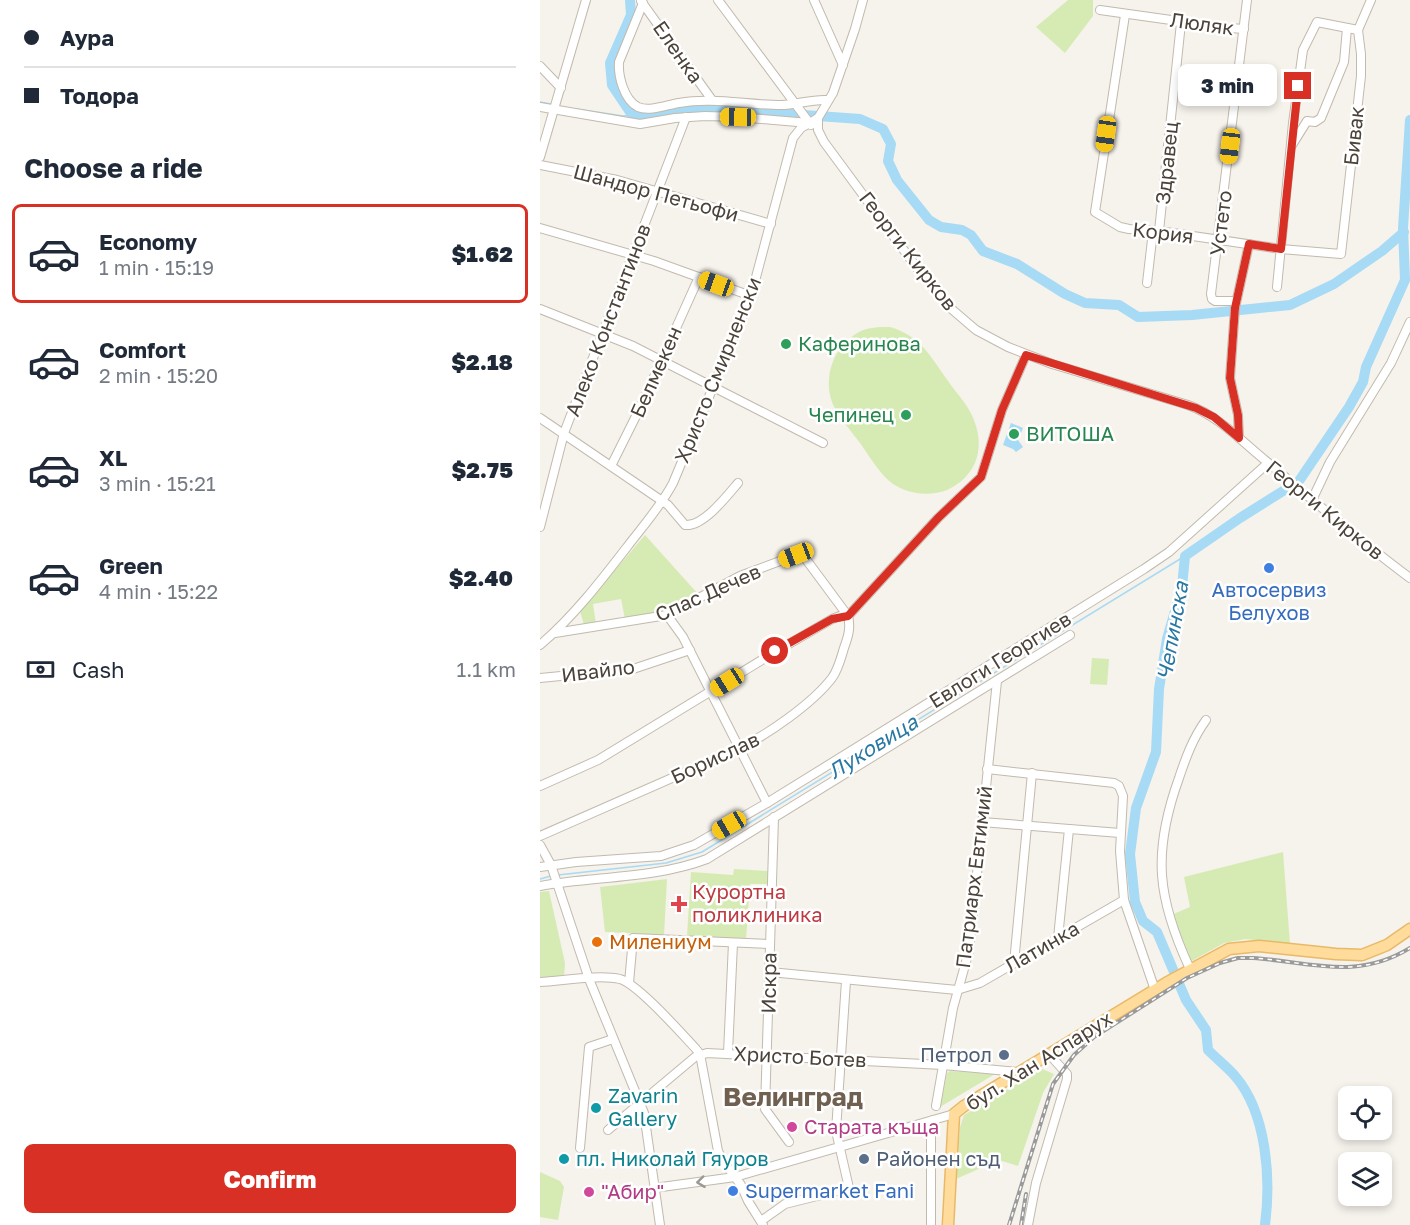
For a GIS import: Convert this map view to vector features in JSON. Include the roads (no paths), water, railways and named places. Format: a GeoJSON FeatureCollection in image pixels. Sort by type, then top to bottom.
{"type":"FeatureCollection","features":[{"type":"Feature","properties":{"kind":"main road","name":"бул. Хан Аспарух"},"geometry":{"type":"LineString","coordinates":[[954,1114],[1019,1072],[1215,954],[1243,946],[1362,955],[1387,945],[1410,929]]}},
{"type":"Feature","properties":{"kind":"main road"},"geometry":{"type":"LineString","coordinates":[[948,1225],[954,1114]]}},
{"type":"Feature","properties":{"kind":"street"},"geometry":{"type":"LineString","coordinates":[[540,158],[586,0]]}},
{"type":"Feature","properties":{"kind":"street","name":"Георги Кирков"},"geometry":{"type":"LineString","coordinates":[[718,0],[917,268],[963,321],[983,334],[1026,355],[1196,408],[1214,417],[1338,523],[1410,578]]}},
{"type":"Feature","properties":{"kind":"street"},"geometry":{"type":"LineString","coordinates":[[814,0],[843,65]]}},
{"type":"Feature","properties":{"kind":"street"},"geometry":{"type":"LineString","coordinates":[[818,118],[824,104],[833,93],[863,0]]}},
{"type":"Feature","properties":{"kind":"street","name":"Устето"},"geometry":{"type":"LineString","coordinates":[[1235,309],[1215,301],[1211,294],[1247,0]]}},
{"type":"Feature","properties":{"kind":"street"},"geometry":{"type":"LineString","coordinates":[[1277,287],[1302,57],[1317,22],[1358,30],[1371,0]]}},
{"type":"Feature","properties":{"kind":"street","name":"Еленка"},"geometry":{"type":"LineString","coordinates":[[642,2],[712,100]]}},
{"type":"Feature","properties":{"kind":"street","name":"Еленка"},"geometry":{"type":"LineString","coordinates":[[642,2],[619,62],[621,81],[631,102],[640,108],[712,100],[797,107],[824,104]]}},
{"type":"Feature","properties":{"kind":"street","name":"Люляк"},"geometry":{"type":"LineString","coordinates":[[1100,10],[1197,26],[1244,29]]}},
{"type":"Feature","properties":{"kind":"street","name":"Кория"},"geometry":{"type":"LineString","coordinates":[[1125,15],[1095,212],[1120,227],[1281,249],[1341,254]]}},
{"type":"Feature","properties":{"kind":"street","name":"Здравец"},"geometry":{"type":"LineString","coordinates":[[1148,283],[1181,23]]}},
{"type":"Feature","properties":{"kind":"street"},"geometry":{"type":"LineString","coordinates":[[1292,145],[1307,121],[1315,122],[1321,118],[1344,62],[1347,28]]}},
{"type":"Feature","properties":{"kind":"street","name":"Бивак"},"geometry":{"type":"LineString","coordinates":[[1341,254],[1361,76],[1358,30]]}},
{"type":"Feature","properties":{"kind":"street"},"geometry":{"type":"LineString","coordinates":[[540,66],[561,88]]}},
{"type":"Feature","properties":{"kind":"street"},"geometry":{"type":"LineString","coordinates":[[540,107],[555,106],[640,124],[686,117],[808,121]]}},
{"type":"Feature","properties":{"kind":"street","name":"Алеко Константинов"},"geometry":{"type":"LineString","coordinates":[[540,527],[543,499],[564,434],[686,117]]}},
{"type":"Feature","properties":{"kind":"street","name":"Георги Кирков"},"geometry":{"type":"LineString","coordinates":[[818,118],[820,136]]}},
{"type":"Feature","properties":{"kind":"street","name":"Христо Смирненски"},"geometry":{"type":"LineString","coordinates":[[540,645],[555,633],[611,568],[663,501],[673,483],[750,296],[793,138],[808,121],[818,118]]}},
{"type":"Feature","properties":{"kind":"street","name":"Шандор Петьофи"},"geometry":{"type":"LineString","coordinates":[[540,165],[599,176],[771,224]]}},
{"type":"Feature","properties":{"kind":"street"},"geometry":{"type":"LineString","coordinates":[[540,228],[633,255],[750,296]]}},
{"type":"Feature","properties":{"kind":"street"},"geometry":{"type":"LineString","coordinates":[[1239,438],[1238,415],[1230,378],[1235,309],[1249,244]]}},
{"type":"Feature","properties":{"kind":"street","name":"Белмекен"},"geometry":{"type":"LineString","coordinates":[[611,466],[627,436],[699,277]]}},
{"type":"Feature","properties":{"kind":"street"},"geometry":{"type":"LineString","coordinates":[[540,309],[603,333],[662,360],[823,443]]}},
{"type":"Feature","properties":{"kind":"street"},"geometry":{"type":"LineString","coordinates":[[1311,499],[1330,462],[1391,363],[1410,322]]}},
{"type":"Feature","properties":{"kind":"street"},"geometry":{"type":"LineString","coordinates":[[540,786],[598,760],[832,619],[848,616],[938,518],[981,477],[1002,410],[1026,355]]}},
{"type":"Feature","properties":{"kind":"street"},"geometry":{"type":"LineString","coordinates":[[540,418],[663,501],[682,523],[689,526],[712,512],[738,483]]}},
{"type":"Feature","properties":{"kind":"street","name":"Евлоги Георгиев"},"geometry":{"type":"LineString","coordinates":[[540,867],[644,858],[676,852],[694,845],[767,803],[1152,564],[1178,545],[1268,463]]}},
{"type":"Feature","properties":{"kind":"street","name":"Спас Дечев"},"geometry":{"type":"LineString","coordinates":[[555,633],[667,615],[740,576],[796,555],[805,558],[848,616]]}},
{"type":"Feature","properties":{"kind":"street"},"geometry":{"type":"LineString","coordinates":[[667,615],[690,650],[767,803]]}},
{"type":"Feature","properties":{"kind":"street","name":"Борислав"},"geometry":{"type":"LineString","coordinates":[[540,836],[738,749],[768,733],[821,690],[832,677],[839,664],[849,633],[848,616]]}},
{"type":"Feature","properties":{"kind":"street","name":"Евлоги Георгиев"},"geometry":{"type":"LineString","coordinates":[[540,886],[685,867],[707,859],[1070,635]]}},
{"type":"Feature","properties":{"kind":"street","name":"Ивайло"},"geometry":{"type":"LineString","coordinates":[[540,678],[633,669],[690,650]]}},
{"type":"Feature","properties":{"kind":"street","name":"Патриарх Евтимий"},"geometry":{"type":"LineString","coordinates":[[936,1106],[957,990],[969,951],[997,681]]}},
{"type":"Feature","properties":{"kind":"street"},"geometry":{"type":"LineString","coordinates":[[1186,971],[1168,914],[1161,855],[1164,830],[1176,787],[1194,737],[1206,720]]}},
{"type":"Feature","properties":{"kind":"street"},"geometry":{"type":"LineString","coordinates":[[987,769],[1114,783],[1119,786],[1123,796],[1120,833],[1124,900],[1155,990]]}},
{"type":"Feature","properties":{"kind":"street"},"geometry":{"type":"LineString","coordinates":[[1014,963],[1032,773]]}},
{"type":"Feature","properties":{"kind":"street","name":"Искра"},"geometry":{"type":"LineString","coordinates":[[774,817],[765,1109],[789,1142]]}},
{"type":"Feature","properties":{"kind":"street"},"geometry":{"type":"LineString","coordinates":[[982,822],[1120,833]]}},
{"type":"Feature","properties":{"kind":"street"},"geometry":{"type":"LineString","coordinates":[[1058,938],[1069,829]]}},
{"type":"Feature","properties":{"kind":"street"},"geometry":{"type":"LineString","coordinates":[[540,845],[550,865],[589,979],[640,1102],[647,1130],[660,1225]]}},
{"type":"Feature","properties":{"kind":"street","name":"Латинка"},"geometry":{"type":"LineString","coordinates":[[957,990],[980,983],[1124,900]]}},
{"type":"Feature","properties":{"kind":"street"},"geometry":{"type":"LineString","coordinates":[[629,983],[633,938],[770,944]]}},
{"type":"Feature","properties":{"kind":"street"},"geometry":{"type":"LineString","coordinates":[[728,1053],[733,943]]}},
{"type":"Feature","properties":{"kind":"street"},"geometry":{"type":"LineString","coordinates":[[770,972],[957,990]]}},
{"type":"Feature","properties":{"kind":"street"},"geometry":{"type":"LineString","coordinates":[[540,982],[621,979],[629,983],[700,1054],[718,1151],[762,1223],[785,1204],[849,1188],[836,1131],[846,981]]}},
{"type":"Feature","properties":{"kind":"street"},"geometry":{"type":"LineString","coordinates":[[580,1148],[589,1047],[613,1039]]}},
{"type":"Feature","properties":{"kind":"street","name":"Христо Ботев"},"geometry":{"type":"LineString","coordinates":[[700,1054],[728,1053],[842,1059],[1019,1072]]}},
{"type":"Feature","properties":{"kind":"street"},"geometry":{"type":"LineString","coordinates":[[608,1130],[700,1054]]}},
{"type":"Feature","properties":{"kind":"street"},"geometry":{"type":"LineString","coordinates":[[1028,1225],[1036,1183],[1067,1079],[1067,1074],[1049,1054]]}},
{"type":"Feature","properties":{"kind":"street","name":"бул. Хан Аспарух"},"geometry":{"type":"LineString","coordinates":[[654,1188],[735,1177],[954,1114]]}},
{"type":"Feature","properties":{"kind":"street"},"geometry":{"type":"LineString","coordinates":[[931,1225],[933,1120]]}},
{"type":"Feature","properties":{"kind":"water","name":"ВИТОША"},"geometry":{"type":"Polygon","coordinates":[[[1011,423],[1023,428],[1018,440],[1023,447],[1016,452],[1003,445],[1011,423]]]}},
{"type":"Feature","properties":{"kind":"waterway"},"geometry":{"type":"LineString","coordinates":[[630,0],[631,15],[610,63],[612,85],[632,115],[652,116],[708,108],[860,119],[883,129],[891,144],[888,161],[897,180],[929,220],[941,227],[962,230],[971,235],[983,251],[1017,264],[1065,294],[1085,303],[1119,305],[1138,317],[1192,315],[1290,305],[1334,284],[1382,251],[1404,232]]}},
{"type":"Feature","properties":{"kind":"waterway"},"geometry":{"type":"LineString","coordinates":[[540,102],[551,104]]}},
{"type":"Feature","properties":{"kind":"waterway"},"geometry":{"type":"LineString","coordinates":[[576,109],[623,116],[632,115]]}},
{"type":"Feature","properties":{"kind":"waterway","name":"Чепинска"},"geometry":{"type":"LineString","coordinates":[[1265,1225],[1267,1167],[1254,1108],[1246,1091],[1235,1076],[1208,1050],[1206,1030],[1186,1000],[1157,932],[1143,921],[1135,902],[1130,854],[1136,808],[1156,752],[1159,689],[1167,639],[1182,587],[1185,556],[1299,481],[1349,407],[1363,382],[1366,367],[1405,280],[1403,228],[1410,120]]}},
{"type":"Feature","properties":{"kind":"waterway","name":"Луковица"},"geometry":{"type":"LineString","coordinates":[[558,875],[666,863],[702,852],[1185,556]]}},
{"type":"Feature","properties":{"kind":"waterway","name":"Луковица"},"geometry":{"type":"LineString","coordinates":[[540,879],[551,876]]}},
{"type":"Feature","properties":{"kind":"railway"},"geometry":{"type":"LineString","coordinates":[[1009,1225],[1053,1084],[1074,1055],[1094,1037],[1187,978],[1220,963],[1238,958],[1253,958],[1352,967],[1390,958],[1410,948]]}},
{"type":"Feature","properties":{"kind":"railway"},"geometry":{"type":"LineString","coordinates":[[1021,1225],[1026,1194]]}},
{"type":"Feature","properties":{"kind":"place","name":"Каферинова"},"geometry":{"type":"Point","coordinates":[786,344]}},
{"type":"Feature","properties":{"kind":"place","name":"Чепинец"},"geometry":{"type":"Point","coordinates":[906,415]}},
{"type":"Feature","properties":{"kind":"place","name":"ВИТОША"},"geometry":{"type":"Point","coordinates":[1014,434]}},
{"type":"Feature","properties":{"kind":"place","name":"Автосервиз Белухов"},"geometry":{"type":"Point","coordinates":[1269,568]}},
{"type":"Feature","properties":{"kind":"place","name":"Курортна поликлиника"},"geometry":{"type":"Point","coordinates":[679,904]}},
{"type":"Feature","properties":{"kind":"place","name":"Милениум"},"geometry":{"type":"Point","coordinates":[597,942]}},
{"type":"Feature","properties":{"kind":"place","name":"Петрол"},"geometry":{"type":"Point","coordinates":[1004,1055]}},
{"type":"Feature","properties":{"kind":"place","name":"Zavarin Gallery"},"geometry":{"type":"Point","coordinates":[596,1108]}},
{"type":"Feature","properties":{"kind":"place","name":"Старата къща"},"geometry":{"type":"Point","coordinates":[792,1127]}},
{"type":"Feature","properties":{"kind":"place","name":"пл. Николай Гяуров"},"geometry":{"type":"Point","coordinates":[564,1159]}},
{"type":"Feature","properties":{"kind":"place","name":"Районен съд"},"geometry":{"type":"Point","coordinates":[864,1159]}},
{"type":"Feature","properties":{"kind":"place","name":"Supermarket Fani"},"geometry":{"type":"Point","coordinates":[733,1191]}},
{"type":"Feature","properties":{"kind":"place","name":"\"Абир\""},"geometry":{"type":"Point","coordinates":[589,1192]}},
{"type":"Feature","properties":{"kind":"district","name":"Велинград"},"geometry":{"type":"Point","coordinates":[793,1097]}}]}
